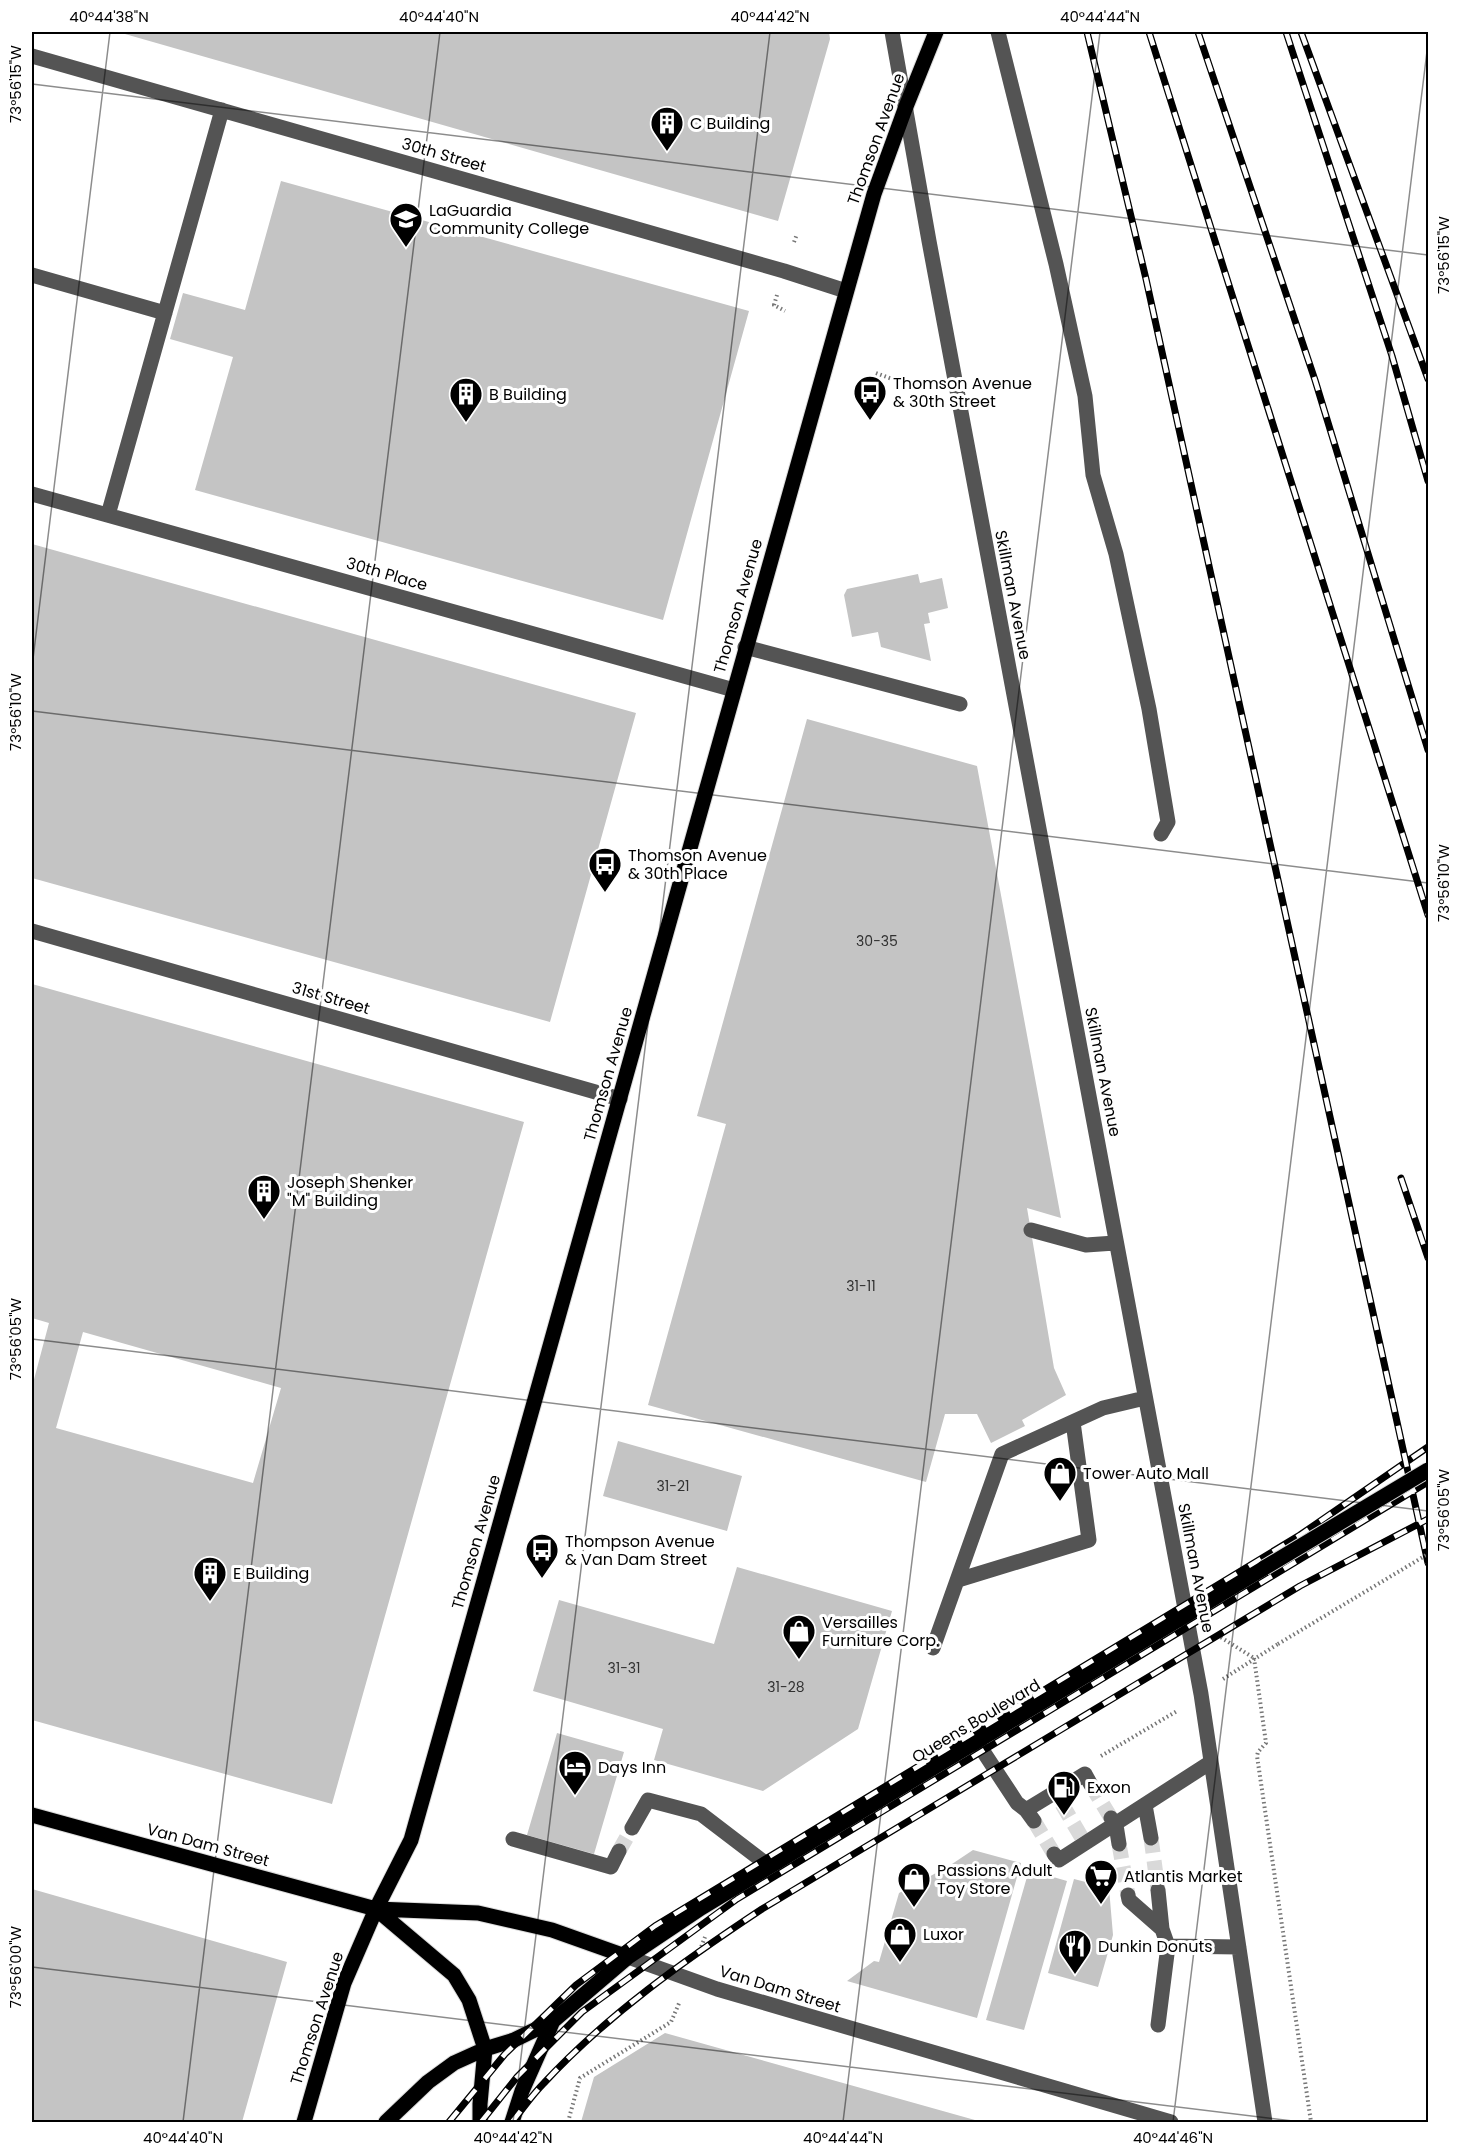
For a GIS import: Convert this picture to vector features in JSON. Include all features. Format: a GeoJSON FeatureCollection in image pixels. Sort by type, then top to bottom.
{"type":"FeatureCollection","features":[{"type":"Feature","properties":{"kind":"main road","name":"Thomson Avenue"},"geometry":{"type":"LineString","coordinates":[[304,2122],[344,1983],[376,1909],[411,1840],[874,194],[934,38]]}},
{"type":"Feature","properties":{"kind":"main road","name":"Queens Boulevard"},"geometry":{"type":"LineString","coordinates":[[386,2122],[428,2082],[454,2063],[485,2049],[514,2040],[554,2021],[628,1957],[701,1908],[1428,1470]]}},
{"type":"Feature","properties":{"kind":"main road","name":"Van Dam Street"},"geometry":{"type":"LineString","coordinates":[[32,1815],[376,1909],[478,1913],[552,1930],[628,1957]]}},
{"type":"Feature","properties":{"kind":"main road","name":"Van Dam Street"},"geometry":{"type":"LineString","coordinates":[[376,1909],[454,1975],[469,2000],[485,2049]]}},
{"type":"Feature","properties":{"kind":"main road","name":"Queens Boulevard"},"geometry":{"type":"LineString","coordinates":[[512,2122],[522,2091],[554,2021]]}},
{"type":"Feature","properties":{"kind":"main road"},"geometry":{"type":"LineString","coordinates":[[480,2122],[485,2049]]}},
{"type":"Feature","properties":{"kind":"street","name":"Skillman Avenue"},"geometry":{"type":"LineString","coordinates":[[892,32],[1115,1243],[1187,1616],[1265,2122]]}},
{"type":"Feature","properties":{"kind":"street"},"geometry":{"type":"LineString","coordinates":[[998,32],[1056,264],[1084,396],[1093,475],[1116,554],[1149,709],[1168,822],[1161,834]]}},
{"type":"Feature","properties":{"kind":"street","name":"30th Street"},"geometry":{"type":"LineString","coordinates":[[32,56],[784,271],[846,291]]}},
{"type":"Feature","properties":{"kind":"street"},"geometry":{"type":"LineString","coordinates":[[108,515],[222,110]]}},
{"type":"Feature","properties":{"kind":"street"},"geometry":{"type":"LineString","coordinates":[[32,275],[165,313]]}},
{"type":"Feature","properties":{"kind":"street","name":"30th Place"},"geometry":{"type":"LineString","coordinates":[[32,494],[734,690]]}},
{"type":"Feature","properties":{"kind":"street"},"geometry":{"type":"LineString","coordinates":[[745,647],[960,704]]}},
{"type":"Feature","properties":{"kind":"street","name":"31st Street"},"geometry":{"type":"LineString","coordinates":[[32,931],[620,1099]]}},
{"type":"Feature","properties":{"kind":"street"},"geometry":{"type":"LineString","coordinates":[[1031,1230],[1086,1245],[1115,1243]]}},
{"type":"Feature","properties":{"kind":"street"},"geometry":{"type":"LineString","coordinates":[[933,1648],[1002,1454],[1103,1408],[1145,1398]]}},
{"type":"Feature","properties":{"kind":"street"},"geometry":{"type":"LineString","coordinates":[[958,1580],[1089,1540],[1073,1422]]}},
{"type":"Feature","properties":{"kind":"street"},"geometry":{"type":"LineString","coordinates":[[977,1742],[1017,1803],[1030,1816],[1059,1798],[1085,1774],[1091,1785]]}},
{"type":"Feature","properties":{"kind":"street"},"geometry":{"type":"LineString","coordinates":[[1054,1854],[1059,1860],[1113,1822],[1145,1805],[1211,1762]]}},
{"type":"Feature","properties":{"kind":"street"},"geometry":{"type":"LineString","coordinates":[[632,1828],[648,1800],[701,1814],[769,1866]]}},
{"type":"Feature","properties":{"kind":"street"},"geometry":{"type":"LineString","coordinates":[[1145,1805],[1151,1839]]}},
{"type":"Feature","properties":{"kind":"street"},"geometry":{"type":"LineString","coordinates":[[1113,1822],[1119,1845]]}},
{"type":"Feature","properties":{"kind":"street"},"geometry":{"type":"LineString","coordinates":[[513,1839],[611,1867],[619,1851]]}},
{"type":"Feature","properties":{"kind":"street"},"geometry":{"type":"LineString","coordinates":[[1158,1890],[1162,1929],[1168,1946],[1158,2025]]}},
{"type":"Feature","properties":{"kind":"street"},"geometry":{"type":"LineString","coordinates":[[1128,1895],[1128,1900],[1162,1929]]}},
{"type":"Feature","properties":{"kind":"street"},"geometry":{"type":"LineString","coordinates":[[1168,1946],[1239,1947]]}},
{"type":"Feature","properties":{"kind":"street","name":"Van Dam Street"},"geometry":{"type":"LineString","coordinates":[[628,1957],[717,1989],[1171,2122]]}},
{"type":"Feature","properties":{"kind":"path"},"geometry":{"type":"LineString","coordinates":[[794,242],[797,234]]}},
{"type":"Feature","properties":{"kind":"path"},"geometry":{"type":"LineString","coordinates":[[778,290],[774,305],[785,311]]}},
{"type":"Feature","properties":{"kind":"path"},"geometry":{"type":"LineString","coordinates":[[876,373],[892,379]]}},
{"type":"Feature","properties":{"kind":"path"},"geometry":{"type":"LineString","coordinates":[[1254,1658],[1428,1554]]}},
{"type":"Feature","properties":{"kind":"path"},"geometry":{"type":"LineString","coordinates":[[1187,1616],[1254,1658],[1266,1743],[1257,1756],[1311,2122]]}},
{"type":"Feature","properties":{"kind":"path"},"geometry":{"type":"LineString","coordinates":[[1097,1758],[1166,1719]]}},
{"type":"Feature","properties":{"kind":"path"},"geometry":{"type":"LineString","coordinates":[[568,2122],[580,2078],[672,2022]]}},
{"type":"Feature","properties":{"kind":"building","name":"C Building"},"geometry":{"type":"Polygon","coordinates":[[[118,32],[829,32],[830,39],[778,221],[118,32]]]}},
{"type":"Feature","properties":{"kind":"building","name":"B Building"},"geometry":{"type":"Polygon","coordinates":[[[281,181],[749,311],[663,620],[195,490],[233,357],[170,339],[183,293],[245,310],[281,181]]]}},
{"type":"Feature","properties":{"kind":"building"},"geometry":{"type":"Polygon","coordinates":[[[32,544],[636,713],[550,1022],[32,878],[32,544]]]}},
{"type":"Feature","properties":{"kind":"building"},"geometry":{"type":"Polygon","coordinates":[[[918,574],[920,583],[942,578],[948,608],[928,613],[930,623],[924,624],[931,661],[881,647],[878,632],[852,637],[844,595],[847,589],[918,574]]]}},
{"type":"Feature","properties":{"kind":"building"},"geometry":{"type":"Polygon","coordinates":[[[807,719],[977,766],[1061,1218],[1027,1208],[1054,1368],[1066,1395],[1022,1420],[1025,1426],[991,1443],[977,1414],[945,1414],[926,1482],[648,1405],[726,1124],[697,1116],[807,719]]]}},
{"type":"Feature","properties":{"kind":"building"},"geometry":{"type":"Polygon","coordinates":[[[32,984],[524,1122],[332,1804],[32,1720],[32,1387],[49,1323],[32,1318],[32,984]],[[83,1332],[56,1428],[253,1483],[281,1388],[83,1332]]]}},
{"type":"Feature","properties":{"kind":"building"},"geometry":{"type":"Polygon","coordinates":[[[618,1441],[742,1476],[727,1531],[603,1496],[618,1441]]]}},
{"type":"Feature","properties":{"kind":"building"},"geometry":{"type":"Polygon","coordinates":[[[737,1567],[892,1611],[858,1729],[763,1791],[654,1760],[663,1729],[533,1691],[559,1600],[714,1644],[737,1567]]]}},
{"type":"Feature","properties":{"kind":"building","name":"Days Inn"},"geometry":{"type":"Polygon","coordinates":[[[557,1733],[624,1752],[594,1854],[527,1835],[557,1733]]]}},
{"type":"Feature","properties":{"kind":"building"},"geometry":{"type":"Polygon","coordinates":[[[973,1850],[1021,1863],[977,2018],[847,1981],[874,1961],[879,1962],[899,1893],[973,1850]]]}},
{"type":"Feature","properties":{"kind":"building"},"geometry":{"type":"Polygon","coordinates":[[[1029,1870],[1067,1881],[1024,2030],[986,2020],[1029,1870]]]}},
{"type":"Feature","properties":{"kind":"building"},"geometry":{"type":"Polygon","coordinates":[[[1074,1879],[1109,1888],[1113,1935],[1098,1987],[1048,1973],[1074,1879]]]}},
{"type":"Feature","properties":{"kind":"building"},"geometry":{"type":"Polygon","coordinates":[[[32,1889],[287,1962],[242,2122],[32,2122],[32,1889]]]}},
{"type":"Feature","properties":{"kind":"building"},"geometry":{"type":"Polygon","coordinates":[[[665,2033],[982,2122],[581,2122],[594,2077],[665,2033]]]}},
{"type":"Feature","properties":{"kind":"tunnel"},"geometry":{"type":"LineString","coordinates":[[1091,1785],[1111,1818]]}},
{"type":"Feature","properties":{"kind":"tunnel"},"geometry":{"type":"LineString","coordinates":[[1062,1804],[1082,1838]]}},
{"type":"Feature","properties":{"kind":"tunnel"},"geometry":{"type":"LineString","coordinates":[[1034,1821],[1054,1854]]}},
{"type":"Feature","properties":{"kind":"tunnel"},"geometry":{"type":"LineString","coordinates":[[619,1851],[632,1828]]}},
{"type":"Feature","properties":{"kind":"tunnel"},"geometry":{"type":"LineString","coordinates":[[1151,1838],[1158,1890]]}},
{"type":"Feature","properties":{"kind":"tunnel"},"geometry":{"type":"LineString","coordinates":[[1119,1844],[1128,1895]]}},
{"type":"Feature","properties":{"kind":"railway"},"geometry":{"type":"LineString","coordinates":[[1087,32],[1146,279],[1428,1563]]}},
{"type":"Feature","properties":{"kind":"railway"},"geometry":{"type":"LineString","coordinates":[[1149,32],[1428,915]]}},
{"type":"Feature","properties":{"kind":"railway"},"geometry":{"type":"LineString","coordinates":[[1198,32],[1315,380],[1428,750]]}},
{"type":"Feature","properties":{"kind":"railway"},"geometry":{"type":"LineString","coordinates":[[1286,32],[1392,356],[1428,481]]}},
{"type":"Feature","properties":{"kind":"railway"},"geometry":{"type":"LineString","coordinates":[[1301,32],[1428,379]]}},
{"type":"Feature","properties":{"kind":"railway"},"geometry":{"type":"LineString","coordinates":[[1401,1178],[1428,1258]]}},
{"type":"Feature","properties":{"kind":"railway"},"geometry":{"type":"LineString","coordinates":[[449,2122],[505,2054],[576,1985],[655,1926],[1300,1535],[1428,1447]]}},
{"type":"Feature","properties":{"kind":"railway"},"geometry":{"type":"LineString","coordinates":[[481,2122],[517,2077],[582,2012],[737,1899],[1428,1482]]}},
{"type":"Feature","properties":{"kind":"railway"},"geometry":{"type":"LineString","coordinates":[[512,2122],[540,2088],[594,2034],[704,1948],[762,1909],[1300,1586],[1428,1519]]}},
{"type":"Feature","properties":{"kind":"place","name":"C Building"},"geometry":{"type":"Point","coordinates":[667,152]}},
{"type":"Feature","properties":{"kind":"place","name":"LaGuardia Community College"},"geometry":{"type":"Point","coordinates":[406,248]}},
{"type":"Feature","properties":{"kind":"place","name":"Thomson Avenue & 30th Street"},"geometry":{"type":"Point","coordinates":[870,421]}},
{"type":"Feature","properties":{"kind":"place","name":"B Building"},"geometry":{"type":"Point","coordinates":[466,423]}},
{"type":"Feature","properties":{"kind":"place","name":"Thomson Avenue & 30th Place"},"geometry":{"type":"Point","coordinates":[605,893]}},
{"type":"Feature","properties":{"kind":"place","name":"Joseph Shenker \"M\" Building"},"geometry":{"type":"Point","coordinates":[264,1220]}},
{"type":"Feature","properties":{"kind":"place","name":"Tower Auto Mall"},"geometry":{"type":"Point","coordinates":[1060,1502]}},
{"type":"Feature","properties":{"kind":"place","name":"Thompson Avenue & Van Dam Street"},"geometry":{"type":"Point","coordinates":[542,1579]}},
{"type":"Feature","properties":{"kind":"place","name":"E Building"},"geometry":{"type":"Point","coordinates":[210,1602]}},
{"type":"Feature","properties":{"kind":"place","name":"Versailles Furniture Corp."},"geometry":{"type":"Point","coordinates":[799,1660]}},
{"type":"Feature","properties":{"kind":"place","name":"Days Inn"},"geometry":{"type":"Point","coordinates":[575,1796]}},
{"type":"Feature","properties":{"kind":"place","name":"Exxon"},"geometry":{"type":"Point","coordinates":[1064,1816]}},
{"type":"Feature","properties":{"kind":"place","name":"Atlantis Market"},"geometry":{"type":"Point","coordinates":[1101,1905]}},
{"type":"Feature","properties":{"kind":"place","name":"Passions Adult Toy Store"},"geometry":{"type":"Point","coordinates":[914,1908]}},
{"type":"Feature","properties":{"kind":"place","name":"Luxor"},"geometry":{"type":"Point","coordinates":[900,1963]}},
{"type":"Feature","properties":{"kind":"place","name":"Dunkin Donuts"},"geometry":{"type":"Point","coordinates":[1075,1975]}}]}
